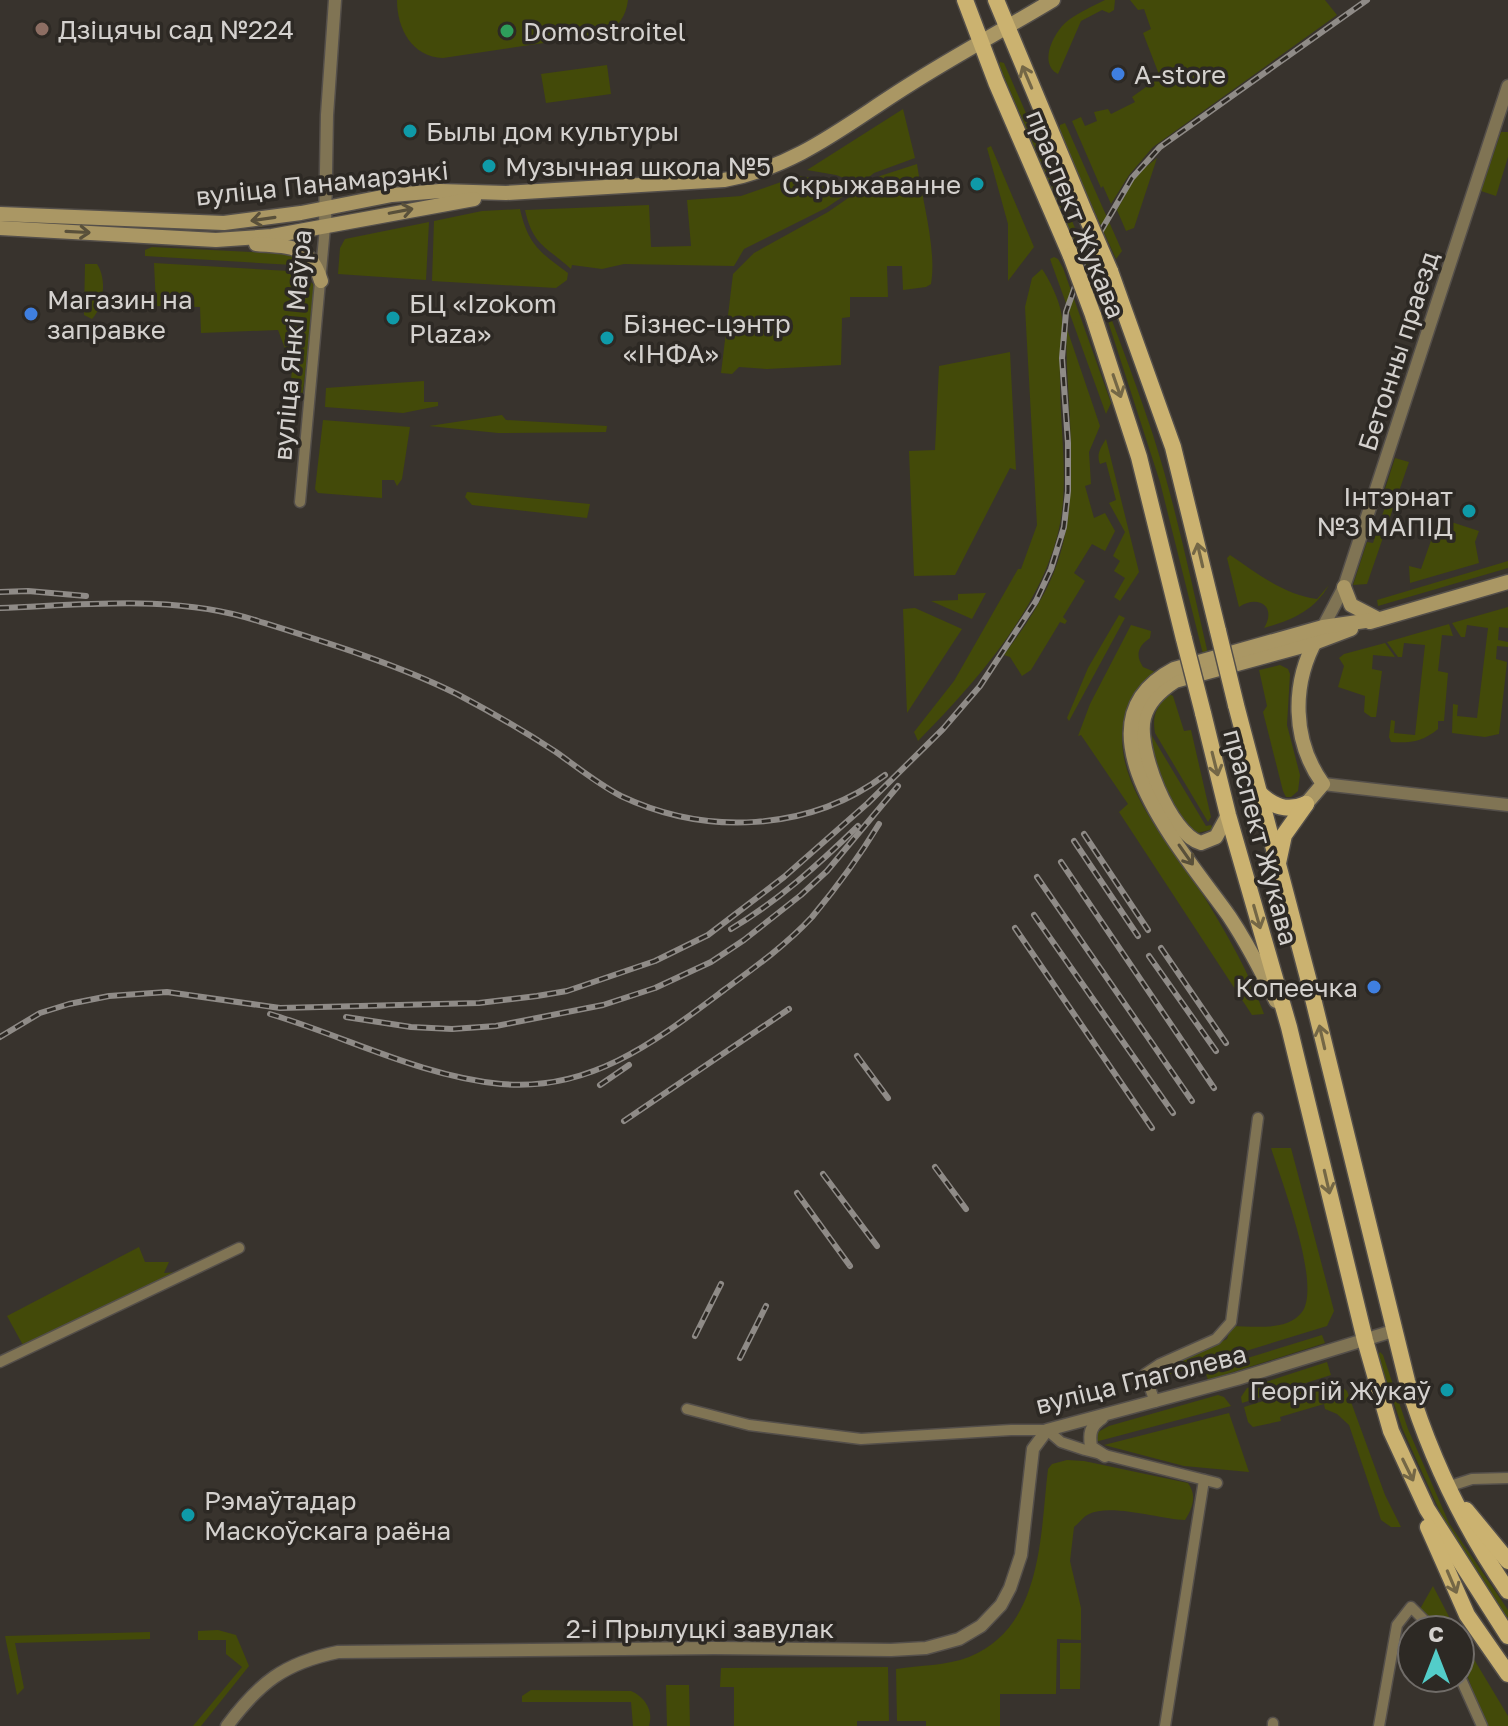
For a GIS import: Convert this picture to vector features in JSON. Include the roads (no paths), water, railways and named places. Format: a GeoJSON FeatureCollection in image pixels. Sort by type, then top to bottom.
{"type":"FeatureCollection","features":[{"type":"Feature","properties":{"kind":"main road","name":"праспект Жукава"},"geometry":{"type":"LineString","coordinates":[[965,0],[980,43],[1071,256],[1139,457],[1228,815],[1289,1027],[1365,1340],[1391,1431],[1427,1509],[1508,1636]]}},
{"type":"Feature","properties":{"kind":"main road","name":"праспект Жукава"},"geometry":{"type":"LineString","coordinates":[[996,0],[1110,271],[1173,447],[1277,868],[1308,978],[1393,1331],[1419,1422],[1466,1527],[1508,1591]]}},
{"type":"Feature","properties":{"kind":"main road","name":"вуліца Панамарэнкі"},"geometry":{"type":"LineString","coordinates":[[0,214],[224,223],[325,209],[392,195],[440,191],[506,193],[724,180],[756,175],[800,156],[937,68],[1053,0]]}},
{"type":"Feature","properties":{"kind":"main road","name":"вуліца Панамарэнкі"},"geometry":{"type":"LineString","coordinates":[[0,228],[216,240],[272,236],[506,193]]}},
{"type":"Feature","properties":{"kind":"main road"},"geometry":{"type":"LineString","coordinates":[[216,240],[291,247],[316,263],[321,281]]}},
{"type":"Feature","properties":{"kind":"main road"},"geometry":{"type":"LineString","coordinates":[[1095,321],[1126,318]]}},
{"type":"Feature","properties":{"kind":"main road"},"geometry":{"type":"LineString","coordinates":[[1228,815],[1211,841],[1201,843],[1190,837],[1171,812],[1151,775],[1143,742],[1144,716],[1158,694],[1175,681],[1314,643],[1379,619],[1508,582]]}},
{"type":"Feature","properties":{"kind":"main road"},"geometry":{"type":"LineString","coordinates":[[1344,587],[1351,605],[1379,619]]}},
{"type":"Feature","properties":{"kind":"main road"},"geometry":{"type":"LineString","coordinates":[[1289,1027],[1252,952],[1147,797],[1130,735],[1134,714],[1142,694],[1158,678],[1174,669],[1323,627],[1379,619]]}},
{"type":"Feature","properties":{"kind":"main road"},"geometry":{"type":"LineString","coordinates":[[1277,868],[1284,835],[1323,784],[1305,749],[1298,701],[1305,662],[1323,627]]}},
{"type":"Feature","properties":{"kind":"main road"},"geometry":{"type":"LineString","coordinates":[[1298,635],[1310,637],[1314,643]]}},
{"type":"Feature","properties":{"kind":"main road"},"geometry":{"type":"LineString","coordinates":[[1289,650],[1302,655],[1305,662]]}},
{"type":"Feature","properties":{"kind":"main road"},"geometry":{"type":"LineString","coordinates":[[1258,791],[1266,800],[1280,807],[1293,809],[1306,804]]}},
{"type":"Feature","properties":{"kind":"main road"},"geometry":{"type":"LineString","coordinates":[[1448,1489],[1508,1561]]}},
{"type":"Feature","properties":{"kind":"main road"},"geometry":{"type":"LineString","coordinates":[[1427,1509],[1427,1526],[1452,1586],[1467,1615],[1508,1674]]}},
{"type":"Feature","properties":{"kind":"street","name":"вуліца Янкі Маўра"},"geometry":{"type":"LineString","coordinates":[[300,502],[325,227],[327,115],[335,0]]}},
{"type":"Feature","properties":{"kind":"street","name":"Бетонны праезд"},"geometry":{"type":"LineString","coordinates":[[1323,627],[1344,587],[1508,86]]}},
{"type":"Feature","properties":{"kind":"street"},"geometry":{"type":"LineString","coordinates":[[1323,784],[1508,805]]}},
{"type":"Feature","properties":{"kind":"street"},"geometry":{"type":"LineString","coordinates":[[1155,1402],[1145,1374],[1216,1339],[1231,1322],[1258,1118]]}},
{"type":"Feature","properties":{"kind":"street"},"geometry":{"type":"LineString","coordinates":[[0,1362],[239,1248]]}},
{"type":"Feature","properties":{"kind":"street"},"geometry":{"type":"LineString","coordinates":[[1365,1340],[1393,1331]]}},
{"type":"Feature","properties":{"kind":"street","name":"вуліца Глаголева"},"geometry":{"type":"LineString","coordinates":[[687,1409],[749,1425],[861,1439],[1047,1430],[1155,1402],[1365,1340]]}},
{"type":"Feature","properties":{"kind":"street"},"geometry":{"type":"LineString","coordinates":[[1105,1456],[1091,1447],[1089,1435],[1096,1422],[1108,1415]]}},
{"type":"Feature","properties":{"kind":"street"},"geometry":{"type":"LineString","coordinates":[[1047,1430],[1061,1442],[1105,1456],[1217,1483]]}},
{"type":"Feature","properties":{"kind":"street","name":"2-і Прылуцкі завулак"},"geometry":{"type":"LineString","coordinates":[[227,1726],[268,1680],[314,1657],[338,1652],[714,1648],[891,1650],[926,1648],[959,1639],[987,1620],[1001,1605],[1010,1588],[1021,1555],[1033,1449],[1047,1430]]}},
{"type":"Feature","properties":{"kind":"street"},"geometry":{"type":"LineString","coordinates":[[1448,1489],[1472,1479],[1508,1478]]}},
{"type":"Feature","properties":{"kind":"street"},"geometry":{"type":"LineString","coordinates":[[1165,1726],[1204,1480]]}},
{"type":"Feature","properties":{"kind":"street"},"geometry":{"type":"LineString","coordinates":[[1379,1726],[1396,1631]]}},
{"type":"Feature","properties":{"kind":"street"},"geometry":{"type":"LineString","coordinates":[[1467,1694],[1479,1721]]}},
{"type":"Feature","properties":{"kind":"railway"},"geometry":{"type":"LineString","coordinates":[[0,1037],[40,1013],[109,996],[167,992],[280,1008],[479,1003],[537,996],[567,991],[655,961],[708,935],[784,877],[868,803],[943,729],[980,686],[1036,601],[1051,569],[1064,527],[1068,491],[1062,358],[1066,312],[1085,258],[1132,178],[1160,147],[1367,0]]}},
{"type":"Feature","properties":{"kind":"railway"},"geometry":{"type":"LineString","coordinates":[[0,592],[86,596]]}},
{"type":"Feature","properties":{"kind":"railway"},"geometry":{"type":"LineString","coordinates":[[0,608],[162,604],[195,607],[258,621],[359,654],[434,683],[520,729],[621,796],[687,818],[756,822],[790,817],[824,808],[855,794],[885,775]]}},
{"type":"Feature","properties":{"kind":"railway"},"geometry":{"type":"LineString","coordinates":[[346,1017],[411,1027],[452,1029],[496,1026],[603,1005],[655,988],[711,962],[801,895],[827,871],[898,786]]}},
{"type":"Feature","properties":{"kind":"railway"},"geometry":{"type":"LineString","coordinates":[[270,1014],[413,1064],[471,1080],[534,1084],[564,1080],[593,1071],[621,1059],[673,1027],[781,947],[821,906],[879,824]]}},
{"type":"Feature","properties":{"kind":"railway"},"geometry":{"type":"LineString","coordinates":[[731,929],[798,881],[858,826]]}},
{"type":"Feature","properties":{"kind":"railway"},"geometry":{"type":"LineString","coordinates":[[1084,834],[1148,930]]}},
{"type":"Feature","properties":{"kind":"railway"},"geometry":{"type":"LineString","coordinates":[[1074,841],[1138,936]]}},
{"type":"Feature","properties":{"kind":"railway"},"geometry":{"type":"LineString","coordinates":[[1061,862],[1214,1088]]}},
{"type":"Feature","properties":{"kind":"railway"},"geometry":{"type":"LineString","coordinates":[[1037,877],[1192,1101]]}},
{"type":"Feature","properties":{"kind":"railway"},"geometry":{"type":"LineString","coordinates":[[1034,915],[1173,1113]]}},
{"type":"Feature","properties":{"kind":"railway"},"geometry":{"type":"LineString","coordinates":[[1015,928],[1152,1128]]}},
{"type":"Feature","properties":{"kind":"railway"},"geometry":{"type":"LineString","coordinates":[[1161,948],[1226,1043]]}},
{"type":"Feature","properties":{"kind":"railway"},"geometry":{"type":"LineString","coordinates":[[1149,956],[1216,1051]]}},
{"type":"Feature","properties":{"kind":"railway"},"geometry":{"type":"LineString","coordinates":[[624,1121],[789,1009]]}},
{"type":"Feature","properties":{"kind":"railway"},"geometry":{"type":"LineString","coordinates":[[857,1056],[888,1098]]}},
{"type":"Feature","properties":{"kind":"railway"},"geometry":{"type":"LineString","coordinates":[[600,1085],[629,1065]]}},
{"type":"Feature","properties":{"kind":"railway"},"geometry":{"type":"LineString","coordinates":[[935,1167],[966,1209]]}},
{"type":"Feature","properties":{"kind":"railway"},"geometry":{"type":"LineString","coordinates":[[823,1174],[877,1246]]}},
{"type":"Feature","properties":{"kind":"railway"},"geometry":{"type":"LineString","coordinates":[[797,1193],[850,1266]]}},
{"type":"Feature","properties":{"kind":"railway"},"geometry":{"type":"LineString","coordinates":[[695,1336],[721,1284]]}},
{"type":"Feature","properties":{"kind":"railway"},"geometry":{"type":"LineString","coordinates":[[740,1358],[766,1306]]}},
{"type":"Feature","properties":{"kind":"place","name":"Дзіцячы сад №224"},"geometry":{"type":"Point","coordinates":[42,29]}},
{"type":"Feature","properties":{"kind":"place","name":"Domostroitel"},"geometry":{"type":"Point","coordinates":[507,31]}},
{"type":"Feature","properties":{"kind":"place","name":"А-store"},"geometry":{"type":"Point","coordinates":[1118,74]}},
{"type":"Feature","properties":{"kind":"place","name":"Былы дом культуры"},"geometry":{"type":"Point","coordinates":[410,131]}},
{"type":"Feature","properties":{"kind":"place","name":"Музычная школа №5"},"geometry":{"type":"Point","coordinates":[489,166]}},
{"type":"Feature","properties":{"kind":"place","name":"Скрыжаванне"},"geometry":{"type":"Point","coordinates":[977,184]}},
{"type":"Feature","properties":{"kind":"place","name":"Магазин на заправке"},"geometry":{"type":"Point","coordinates":[31,314]}},
{"type":"Feature","properties":{"kind":"place","name":"БЦ «Izokom Plaza»"},"geometry":{"type":"Point","coordinates":[393,318]}},
{"type":"Feature","properties":{"kind":"place","name":"Бізнес-цэнтр «ІНФА»"},"geometry":{"type":"Point","coordinates":[607,338]}},
{"type":"Feature","properties":{"kind":"place","name":"Інтэрнат №3 МАПІД"},"geometry":{"type":"Point","coordinates":[1469,511]}},
{"type":"Feature","properties":{"kind":"place","name":"Копеечка"},"geometry":{"type":"Point","coordinates":[1374,987]}},
{"type":"Feature","properties":{"kind":"place","name":"Георгій Жукаў"},"geometry":{"type":"Point","coordinates":[1447,1390]}},
{"type":"Feature","properties":{"kind":"place","name":"Рэмаўтадар Маскоўскага раёна"},"geometry":{"type":"Point","coordinates":[188,1515]}}]}
